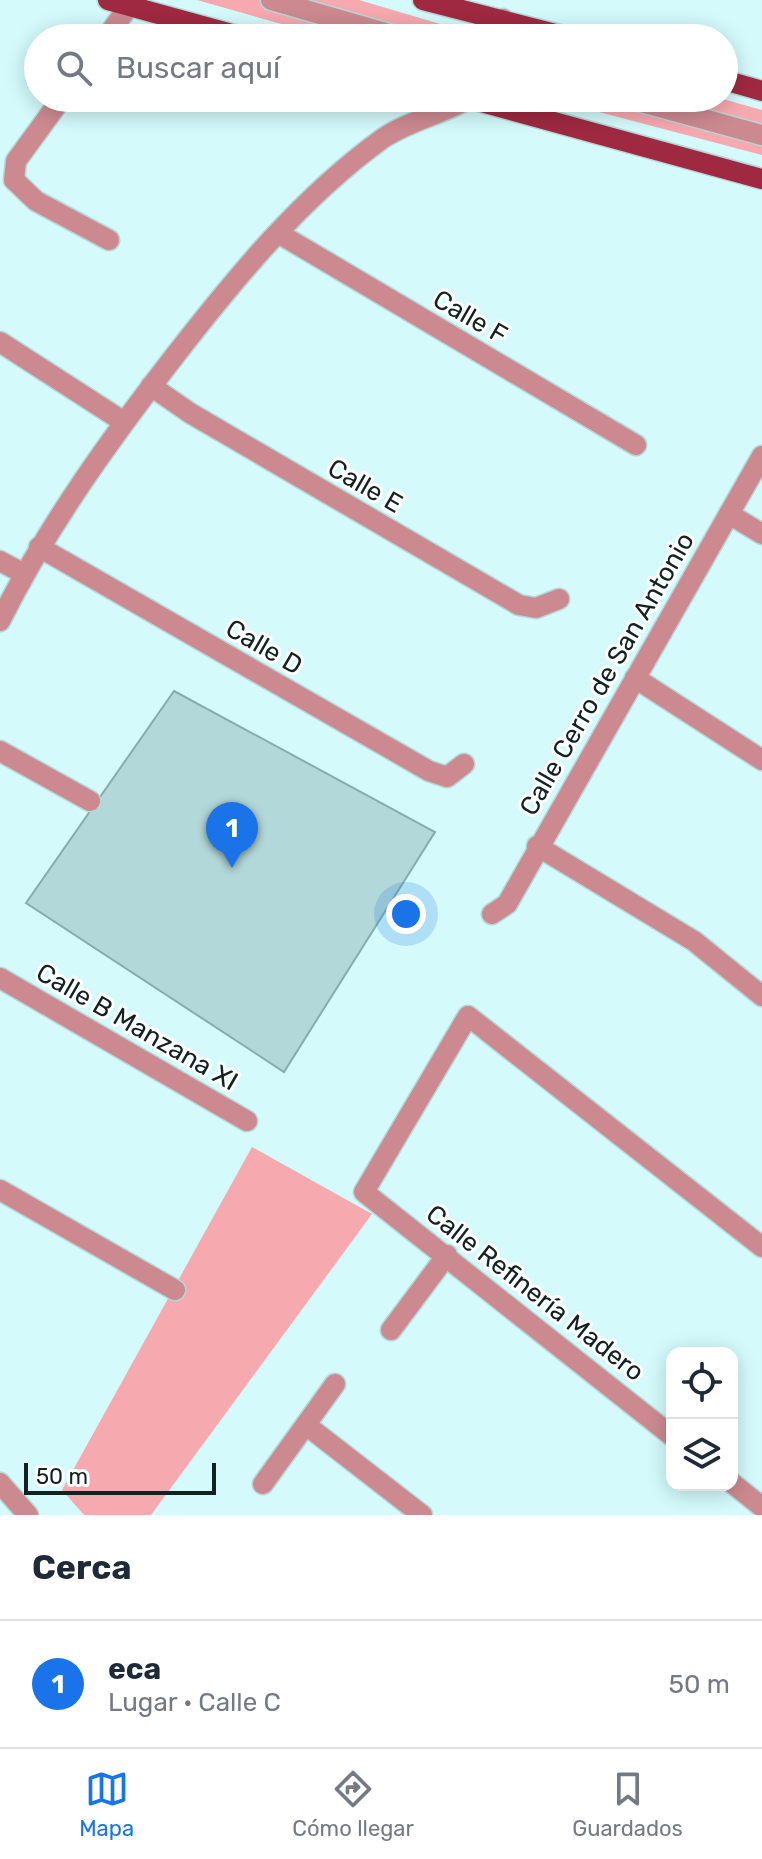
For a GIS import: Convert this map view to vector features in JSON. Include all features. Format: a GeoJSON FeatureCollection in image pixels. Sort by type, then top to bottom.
{"type":"FeatureCollection","features":[{"type":"Feature","properties":{"kind":"main road"},"geometry":{"type":"LineString","coordinates":[[108,0],[195,24]]}},
{"type":"Feature","properties":{"kind":"main road"},"geometry":{"type":"LineString","coordinates":[[423,0],[486,24]]}},
{"type":"Feature","properties":{"kind":"main road"},"geometry":{"type":"LineString","coordinates":[[738,84],[762,91]]}},
{"type":"Feature","properties":{"kind":"main road"},"geometry":{"type":"LineString","coordinates":[[520,112],[762,179]]}},
{"type":"Feature","properties":{"kind":"street"},"geometry":{"type":"LineString","coordinates":[[271,0],[354,24]]}},
{"type":"Feature","properties":{"kind":"street"},"geometry":{"type":"LineString","coordinates":[[116,24],[129,6]]}},
{"type":"Feature","properties":{"kind":"street"},"geometry":{"type":"LineString","coordinates":[[52,112],[16,161],[14,180],[36,201],[109,240]]}},
{"type":"Feature","properties":{"kind":"street"},"geometry":{"type":"LineString","coordinates":[[0,621],[39,547],[124,422],[278,233],[329,183],[385,137],[439,112]]}},
{"type":"Feature","properties":{"kind":"street"},"geometry":{"type":"LineString","coordinates":[[678,112],[762,135]]}},
{"type":"Feature","properties":{"kind":"street","name":"Calle F"},"geometry":{"type":"LineString","coordinates":[[278,233],[636,445]]}},
{"type":"Feature","properties":{"kind":"street"},"geometry":{"type":"LineString","coordinates":[[0,342],[124,422]]}},
{"type":"Feature","properties":{"kind":"street","name":"Calle E"},"geometry":{"type":"LineString","coordinates":[[151,386],[190,413],[519,605],[536,608],[559,599]]}},
{"type":"Feature","properties":{"kind":"street","name":"Calle Cerro de San Antonio"},"geometry":{"type":"LineString","coordinates":[[492,914],[507,904],[537,846],[762,456]]}},
{"type":"Feature","properties":{"kind":"street"},"geometry":{"type":"LineString","coordinates":[[729,514],[762,534]]}},
{"type":"Feature","properties":{"kind":"street","name":"Calle D"},"geometry":{"type":"LineString","coordinates":[[39,547],[429,771],[447,777],[464,764]]}},
{"type":"Feature","properties":{"kind":"street"},"geometry":{"type":"LineString","coordinates":[[0,561],[24,574]]}},
{"type":"Feature","properties":{"kind":"street"},"geometry":{"type":"LineString","coordinates":[[635,678],[762,760]]}},
{"type":"Feature","properties":{"kind":"street"},"geometry":{"type":"LineString","coordinates":[[0,751],[90,801]]}},
{"type":"Feature","properties":{"kind":"street"},"geometry":{"type":"LineString","coordinates":[[537,846],[694,941],[762,996]]}},
{"type":"Feature","properties":{"kind":"street","name":"Calle B Manzana XI"},"geometry":{"type":"LineString","coordinates":[[0,978],[247,1121]]}},
{"type":"Feature","properties":{"kind":"street","name":"Calle Refinería Madero"},"geometry":{"type":"LineString","coordinates":[[666,1431],[364,1192],[468,1016],[762,1247]]}},
{"type":"Feature","properties":{"kind":"street"},"geometry":{"type":"LineString","coordinates":[[0,1190],[175,1290]]}},
{"type":"Feature","properties":{"kind":"street"},"geometry":{"type":"LineString","coordinates":[[391,1330],[447,1255]]}},
{"type":"Feature","properties":{"kind":"street"},"geometry":{"type":"LineString","coordinates":[[263,1484],[335,1384]]}},
{"type":"Feature","properties":{"kind":"street"},"geometry":{"type":"LineString","coordinates":[[306,1425],[422,1515]]}},
{"type":"Feature","properties":{"kind":"street"},"geometry":{"type":"LineString","coordinates":[[0,1483],[28,1515]]}},
{"type":"Feature","properties":{"kind":"street"},"geometry":{"type":"LineString","coordinates":[[738,1488],[762,1507]]}},
{"type":"Feature","properties":{"kind":"shaded area"},"geometry":{"type":"Polygon","coordinates":[[[197,0],[359,0],[440,24],[282,24],[197,0]]]}},
{"type":"Feature","properties":{"kind":"shaded area"},"geometry":{"type":"Polygon","coordinates":[[[738,103],[762,110],[762,155],[599,112],[738,112],[738,103]]]}},
{"type":"Feature","properties":{"kind":"shaded area"},"geometry":{"type":"Polygon","coordinates":[[[252,1147],[372,1214],[151,1515],[84,1515],[62,1490],[252,1147]]]}},
{"type":"Feature","properties":{"kind":"building"},"geometry":{"type":"Polygon","coordinates":[[[174,691],[435,832],[284,1072],[26,903],[174,691]]]}},
{"type":"Feature","properties":{"kind":"place","name":"eca"},"geometry":{"type":"Point","coordinates":[232,868]}}]}
